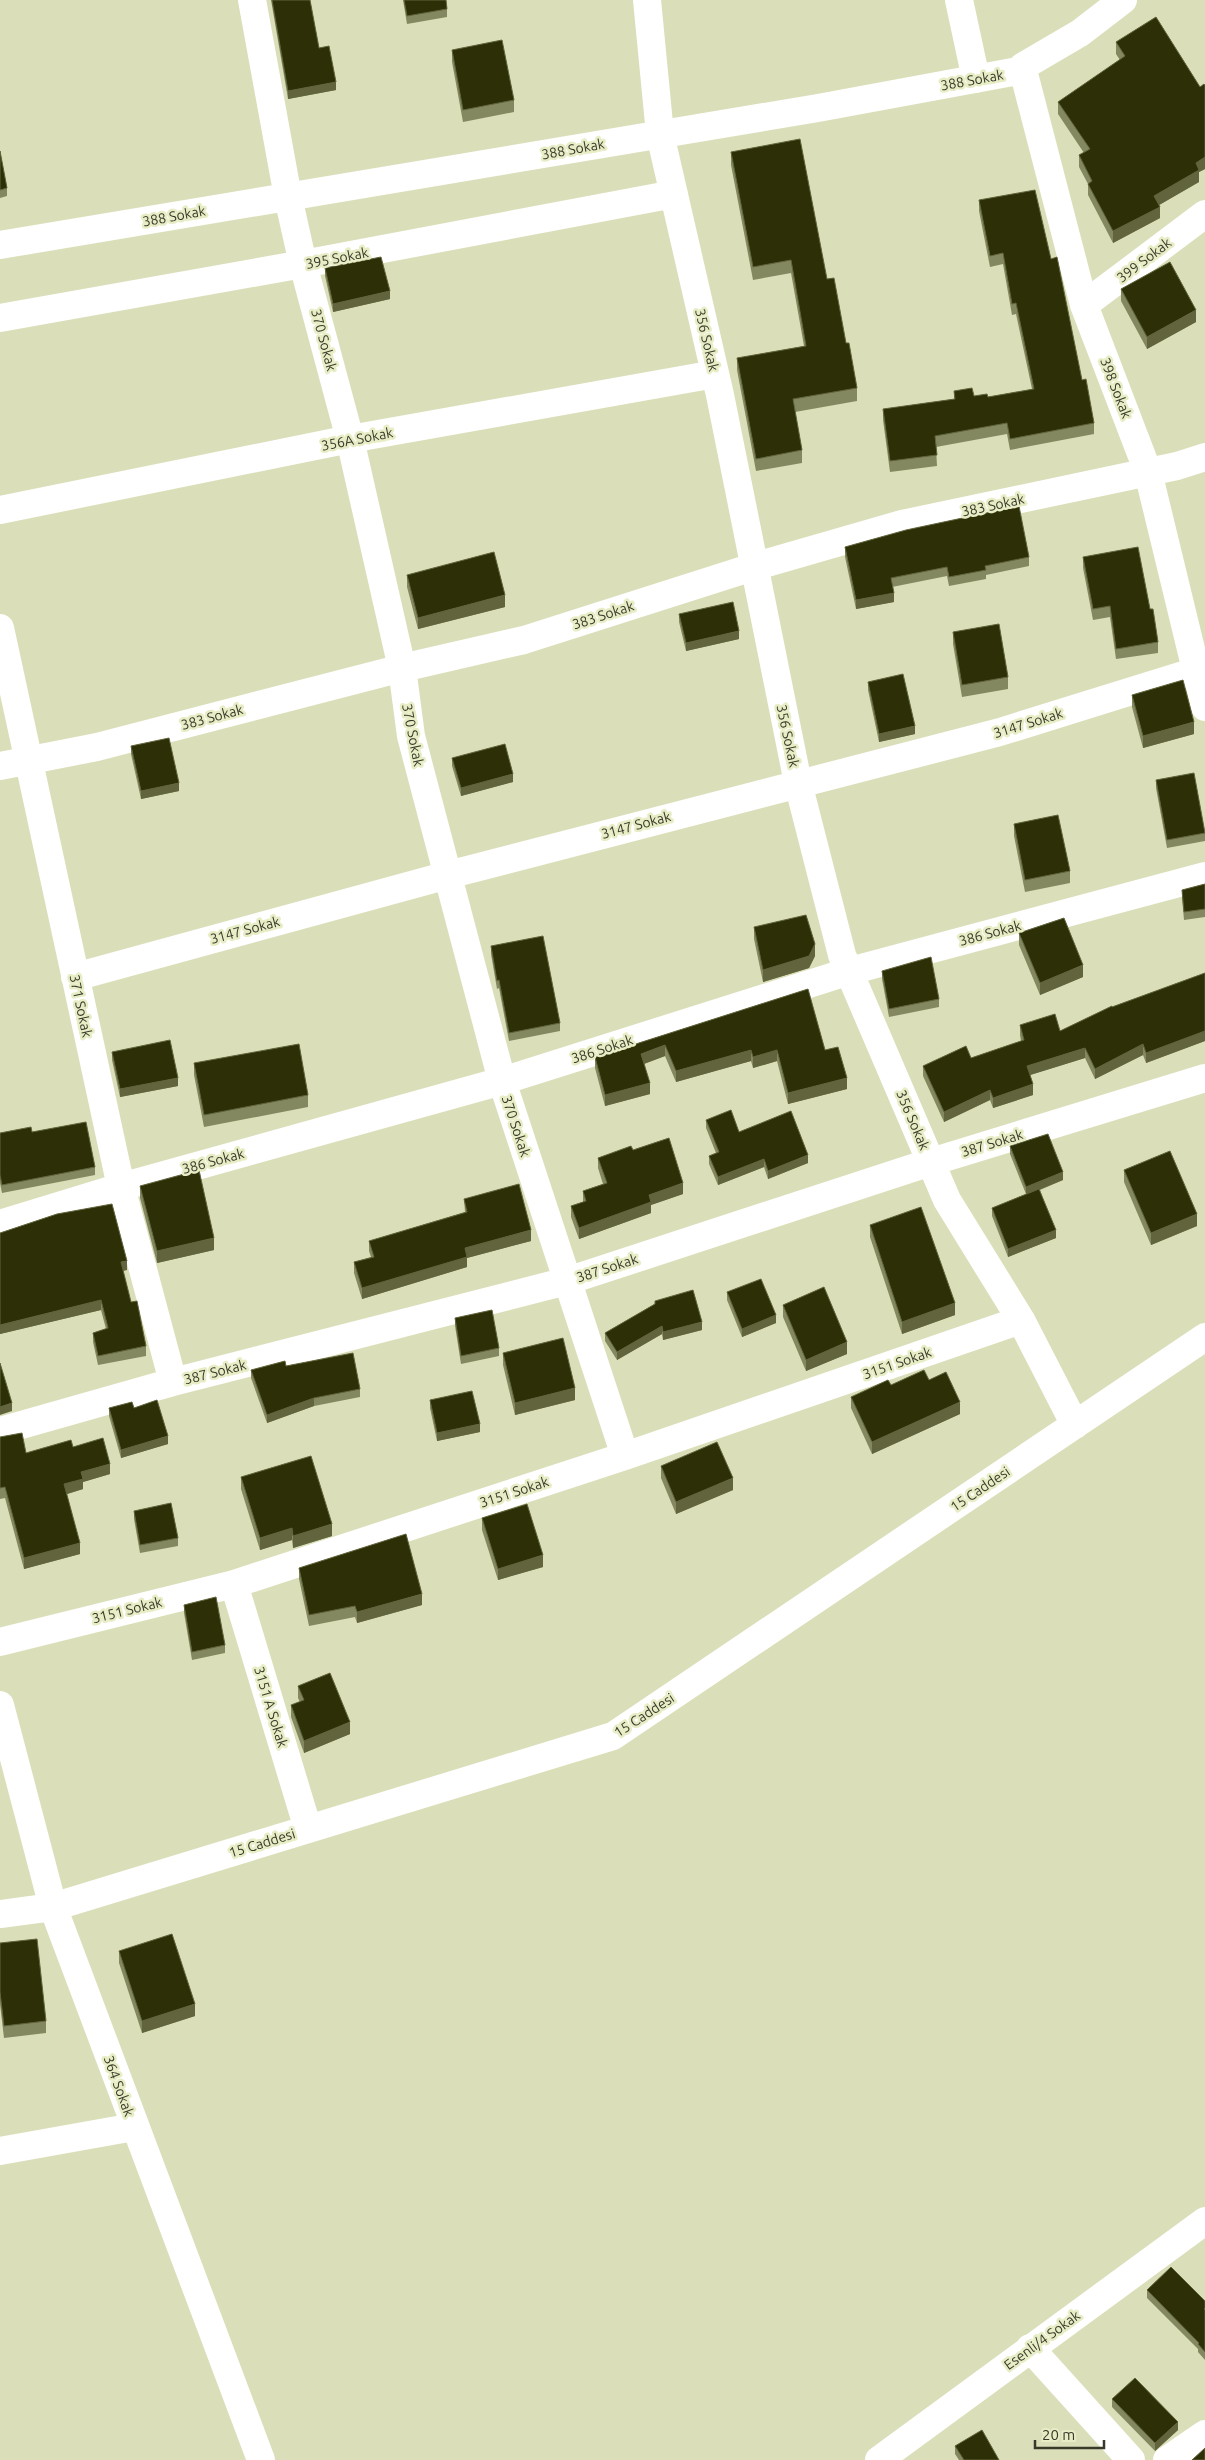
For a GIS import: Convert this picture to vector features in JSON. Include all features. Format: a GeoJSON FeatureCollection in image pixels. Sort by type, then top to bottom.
{"type":"FeatureCollection","features":[{"type":"Feature","properties":{"kind":"street","name":"370 Sokak"},"geometry":{"type":"LineString","coordinates":[[252,0],[288,197],[303,264],[350,439],[402,668],[411,736],[502,1081],[625,1456]]}},
{"type":"Feature","properties":{"kind":"street","name":"356 Sokak"},"geometry":{"type":"LineString","coordinates":[[648,0],[660,134],[715,374],[798,783],[842,955],[947,1200],[1021,1320],[1074,1425]]}},
{"type":"Feature","properties":{"kind":"street"},"geometry":{"type":"LineString","coordinates":[[959,0],[976,79]]}},
{"type":"Feature","properties":{"kind":"street","name":"388 Sokak"},"geometry":{"type":"LineString","coordinates":[[0,245],[660,134],[1023,70],[1022,68],[1080,33],[1123,0]]}},
{"type":"Feature","properties":{"kind":"street","name":"398 Sokak"},"geometry":{"type":"LineString","coordinates":[[1023,70],[1084,305],[1148,472],[1205,707]]}},
{"type":"Feature","properties":{"kind":"street","name":"395 Sokak"},"geometry":{"type":"LineString","coordinates":[[0,318],[303,264],[674,194]]}},
{"type":"Feature","properties":{"kind":"street","name":"399 Sokak"},"geometry":{"type":"LineString","coordinates":[[1084,305],[1205,214]]}},
{"type":"Feature","properties":{"kind":"street","name":"356A Sokak"},"geometry":{"type":"LineString","coordinates":[[0,510],[350,439],[715,374]]}},
{"type":"Feature","properties":{"kind":"street","name":"383 Sokak"},"geometry":{"type":"LineString","coordinates":[[0,766],[97,747],[402,668],[524,640],[753,567],[902,524],[1148,472],[1205,458]]}},
{"type":"Feature","properties":{"kind":"street","name":"371 Sokak"},"geometry":{"type":"LineString","coordinates":[[0,628],[121,1186],[173,1382]]}},
{"type":"Feature","properties":{"kind":"street","name":"3147 Sokak"},"geometry":{"type":"LineString","coordinates":[[75,977],[448,875],[1000,732],[1196,671]]}},
{"type":"Feature","properties":{"kind":"street","name":"386 Sokak"},"geometry":{"type":"LineString","coordinates":[[0,1224],[121,1186],[502,1081],[850,971],[1205,876]]}},
{"type":"Feature","properties":{"kind":"street","name":"387 Sokak"},"geometry":{"type":"LineString","coordinates":[[0,1431],[173,1382],[567,1281],[931,1162],[1205,1078]]}},
{"type":"Feature","properties":{"kind":"street","name":"3151 Sokak"},"geometry":{"type":"LineString","coordinates":[[0,1642],[234,1584],[625,1456],[1021,1320]]}},
{"type":"Feature","properties":{"kind":"street","name":"15 Caddesi"},"geometry":{"type":"LineString","coordinates":[[0,1914],[53,1907],[613,1736],[1205,1337]]}},
{"type":"Feature","properties":{"kind":"street","name":"3151 A Sokak"},"geometry":{"type":"LineString","coordinates":[[234,1584],[308,1829]]}},
{"type":"Feature","properties":{"kind":"street","name":"364 Sokak"},"geometry":{"type":"LineString","coordinates":[[0,1705],[53,1907],[134,2127],[261,2460]]}},
{"type":"Feature","properties":{"kind":"street"},"geometry":{"type":"LineString","coordinates":[[0,2151],[134,2127]]}},
{"type":"Feature","properties":{"kind":"street","name":"Esenli/4 Sokak"},"geometry":{"type":"LineString","coordinates":[[880,2460],[1205,2221]]}},
{"type":"Feature","properties":{"kind":"street"},"geometry":{"type":"LineString","coordinates":[[1030,2348],[1131,2460]]}},
{"type":"Feature","properties":{"kind":"street"},"geometry":{"type":"LineString","coordinates":[[1167,2460],[1205,2434]]}},
{"type":"Feature","properties":{"kind":"building"},"geometry":{"type":"Polygon","coordinates":[[[272,0],[310,0],[319,48],[329,46],[336,82],[288,91],[272,0]]]}},
{"type":"Feature","properties":{"kind":"building"},"geometry":{"type":"Polygon","coordinates":[[[404,0],[446,0],[447,9],[407,16],[404,0]]]}},
{"type":"Feature","properties":{"kind":"building"},"geometry":{"type":"Polygon","coordinates":[[[1156,17],[1200,87],[1205,85],[1205,157],[1196,163],[1199,170],[1154,196],[1160,207],[1113,231],[1088,184],[1092,181],[1079,155],[1090,149],[1058,102],[1125,56],[1116,42],[1156,17]]]}},
{"type":"Feature","properties":{"kind":"building"},"geometry":{"type":"Polygon","coordinates":[[[502,40],[514,100],[463,110],[452,50],[502,40]]]}},
{"type":"Feature","properties":{"kind":"building"},"geometry":{"type":"Polygon","coordinates":[[[800,139],[827,279],[834,278],[846,343],[849,343],[857,388],[793,399],[802,450],[756,459],[737,358],[806,346],[791,260],[753,267],[731,152],[800,139]]]}},
{"type":"Feature","properties":{"kind":"building"},"geometry":{"type":"Polygon","coordinates":[[[0,151],[7,188],[0,190],[0,151]]]}},
{"type":"Feature","properties":{"kind":"building"},"geometry":{"type":"Polygon","coordinates":[[[1035,190],[1051,259],[1057,257],[1082,380],[1086,379],[1094,423],[1010,439],[1007,423],[935,436],[937,455],[890,461],[883,409],[955,399],[954,391],[972,388],[974,396],[987,394],[988,397],[1034,389],[1016,303],[1012,304],[1003,253],[990,256],[979,200],[1035,190]]]}},
{"type":"Feature","properties":{"kind":"building"},"geometry":{"type":"Polygon","coordinates":[[[381,257],[390,291],[333,304],[325,268],[381,257]]]}},
{"type":"Feature","properties":{"kind":"building"},"geometry":{"type":"Polygon","coordinates":[[[1170,262],[1196,310],[1147,337],[1121,289],[1170,262]]]}},
{"type":"Feature","properties":{"kind":"building"},"geometry":{"type":"Polygon","coordinates":[[[1019,506],[1029,557],[985,566],[986,570],[949,577],[947,567],[891,578],[894,593],[856,600],[845,547],[906,530],[1019,506]]]}},
{"type":"Feature","properties":{"kind":"building"},"geometry":{"type":"Polygon","coordinates":[[[1138,547],[1150,609],[1153,609],[1158,642],[1116,649],[1110,606],[1093,609],[1083,557],[1138,547]]]}},
{"type":"Feature","properties":{"kind":"building"},"geometry":{"type":"Polygon","coordinates":[[[494,552],[505,595],[418,618],[407,575],[494,552]]]}},
{"type":"Feature","properties":{"kind":"building"},"geometry":{"type":"Polygon","coordinates":[[[733,602],[739,631],[686,643],[679,614],[733,602]]]}},
{"type":"Feature","properties":{"kind":"building"},"geometry":{"type":"Polygon","coordinates":[[[999,624],[1008,677],[962,685],[953,632],[999,624]]]}},
{"type":"Feature","properties":{"kind":"building"},"geometry":{"type":"Polygon","coordinates":[[[903,674],[915,726],[879,734],[868,682],[903,674]]]}},
{"type":"Feature","properties":{"kind":"building"},"geometry":{"type":"Polygon","coordinates":[[[1183,680],[1194,722],[1143,736],[1132,695],[1183,680]]]}},
{"type":"Feature","properties":{"kind":"building"},"geometry":{"type":"Polygon","coordinates":[[[169,738],[179,783],[141,791],[131,746],[169,738]]]}},
{"type":"Feature","properties":{"kind":"building"},"geometry":{"type":"Polygon","coordinates":[[[505,744],[513,774],[461,788],[452,758],[505,744]]]}},
{"type":"Feature","properties":{"kind":"building"},"geometry":{"type":"Polygon","coordinates":[[[1194,773],[1205,833],[1167,840],[1156,780],[1194,773]]]}},
{"type":"Feature","properties":{"kind":"building"},"geometry":{"type":"Polygon","coordinates":[[[1058,815],[1070,871],[1025,880],[1014,824],[1058,815]]]}},
{"type":"Feature","properties":{"kind":"building"},"geometry":{"type":"Polygon","coordinates":[[[1205,884],[1205,909],[1184,912],[1182,890],[1205,884]]]}},
{"type":"Feature","properties":{"kind":"building"},"geometry":{"type":"Polygon","coordinates":[[[806,915],[815,944],[809,956],[763,970],[754,927],[806,915]]]}},
{"type":"Feature","properties":{"kind":"building"},"geometry":{"type":"Polygon","coordinates":[[[1064,918],[1083,965],[1040,983],[1019,933],[1064,918]]]}},
{"type":"Feature","properties":{"kind":"building"},"geometry":{"type":"Polygon","coordinates":[[[543,936],[560,1023],[509,1033],[491,946],[543,936]]]}},
{"type":"Feature","properties":{"kind":"building"},"geometry":{"type":"Polygon","coordinates":[[[931,957],[939,999],[889,1009],[882,971],[931,957]]]}},
{"type":"Feature","properties":{"kind":"building"},"geometry":{"type":"Polygon","coordinates":[[[1205,973],[1205,1031],[1146,1053],[1143,1044],[1095,1069],[1085,1048],[1027,1066],[1033,1084],[993,1098],[990,1090],[944,1112],[923,1066],[966,1046],[971,1058],[1024,1040],[1020,1025],[1055,1014],[1060,1031],[1112,1006],[1205,973]]]}},
{"type":"Feature","properties":{"kind":"building"},"geometry":{"type":"Polygon","coordinates":[[[808,989],[825,1050],[838,1047],[847,1078],[788,1093],[777,1050],[753,1057],[751,1050],[676,1071],[665,1045],[641,1054],[650,1083],[605,1095],[595,1057],[808,989]]]}},
{"type":"Feature","properties":{"kind":"building"},"geometry":{"type":"Polygon","coordinates":[[[170,1040],[178,1078],[120,1089],[112,1052],[170,1040]]]}},
{"type":"Feature","properties":{"kind":"building"},"geometry":{"type":"Polygon","coordinates":[[[299,1044],[308,1095],[204,1115],[194,1063],[299,1044]]]}},
{"type":"Feature","properties":{"kind":"building"},"geometry":{"type":"Polygon","coordinates":[[[731,1110],[739,1132],[791,1111],[808,1155],[768,1171],[764,1159],[718,1177],[709,1156],[719,1152],[706,1120],[731,1110]]]}},
{"type":"Feature","properties":{"kind":"building"},"geometry":{"type":"Polygon","coordinates":[[[86,1122],[95,1167],[2,1185],[0,1175],[0,1133],[31,1127],[32,1132],[86,1122]]]}},
{"type":"Feature","properties":{"kind":"building"},"geometry":{"type":"Polygon","coordinates":[[[1048,1134],[1063,1172],[1026,1187],[1010,1146],[1048,1134]]]}},
{"type":"Feature","properties":{"kind":"building"},"geometry":{"type":"Polygon","coordinates":[[[669,1138],[683,1183],[649,1195],[651,1202],[579,1228],[571,1206],[586,1201],[583,1191],[607,1183],[598,1158],[631,1146],[633,1150],[669,1138]]]}},
{"type":"Feature","properties":{"kind":"building"},"geometry":{"type":"Polygon","coordinates":[[[1170,1151],[1197,1214],[1151,1233],[1124,1170],[1170,1151]]]}},
{"type":"Feature","properties":{"kind":"building"},"geometry":{"type":"Polygon","coordinates":[[[199,1170],[214,1238],[157,1251],[140,1186],[199,1170]]]}},
{"type":"Feature","properties":{"kind":"building"},"geometry":{"type":"Polygon","coordinates":[[[519,1184],[531,1230],[465,1248],[467,1257],[362,1288],[354,1262],[374,1257],[369,1241],[467,1212],[464,1199],[519,1184]]]}},
{"type":"Feature","properties":{"kind":"building"},"geometry":{"type":"Polygon","coordinates":[[[1039,1189],[1056,1230],[1008,1249],[992,1208],[1039,1189]]]}},
{"type":"Feature","properties":{"kind":"building"},"geometry":{"type":"Polygon","coordinates":[[[112,1204],[127,1261],[121,1262],[131,1302],[137,1301],[146,1346],[98,1356],[93,1333],[108,1328],[101,1300],[0,1325],[0,1233],[57,1214],[112,1204]]]}},
{"type":"Feature","properties":{"kind":"building"},"geometry":{"type":"Polygon","coordinates":[[[921,1207],[955,1303],[902,1322],[870,1225],[921,1207]]]}},
{"type":"Feature","properties":{"kind":"building"},"geometry":{"type":"Polygon","coordinates":[[[761,1279],[776,1315],[742,1329],[727,1292],[761,1279]]]}},
{"type":"Feature","properties":{"kind":"building"},"geometry":{"type":"Polygon","coordinates":[[[824,1287],[847,1342],[806,1360],[783,1305],[824,1287]]]}},
{"type":"Feature","properties":{"kind":"building"},"geometry":{"type":"Polygon","coordinates":[[[693,1290],[702,1322],[663,1332],[662,1326],[617,1352],[605,1333],[655,1304],[655,1301],[693,1290]]]}},
{"type":"Feature","properties":{"kind":"building"},"geometry":{"type":"Polygon","coordinates":[[[492,1310],[499,1348],[461,1356],[455,1318],[492,1310]]]}},
{"type":"Feature","properties":{"kind":"building"},"geometry":{"type":"Polygon","coordinates":[[[563,1338],[575,1388],[515,1403],[503,1353],[563,1338]]]}},
{"type":"Feature","properties":{"kind":"building"},"geometry":{"type":"Polygon","coordinates":[[[353,1353],[360,1389],[314,1398],[267,1415],[251,1370],[285,1361],[286,1366],[353,1353]]]}},
{"type":"Feature","properties":{"kind":"building"},"geometry":{"type":"Polygon","coordinates":[[[0,1363],[12,1403],[0,1407],[0,1363]]]}},
{"type":"Feature","properties":{"kind":"building"},"geometry":{"type":"Polygon","coordinates":[[[924,1370],[929,1380],[946,1372],[960,1402],[872,1442],[851,1397],[888,1380],[891,1385],[924,1370]]]}},
{"type":"Feature","properties":{"kind":"building"},"geometry":{"type":"Polygon","coordinates":[[[472,1391],[480,1424],[437,1433],[430,1400],[472,1391]]]}},
{"type":"Feature","properties":{"kind":"building"},"geometry":{"type":"Polygon","coordinates":[[[157,1400],[168,1436],[121,1450],[109,1408],[132,1402],[134,1408],[157,1400]]]}},
{"type":"Feature","properties":{"kind":"building"},"geometry":{"type":"Polygon","coordinates":[[[22,1433],[26,1453],[71,1440],[73,1447],[103,1438],[110,1464],[81,1472],[83,1479],[64,1484],[80,1543],[24,1558],[5,1487],[0,1488],[0,1437],[22,1433]]]}},
{"type":"Feature","properties":{"kind":"building"},"geometry":{"type":"Polygon","coordinates":[[[717,1442],[733,1478],[676,1502],[661,1466],[717,1442]]]}},
{"type":"Feature","properties":{"kind":"building"},"geometry":{"type":"Polygon","coordinates":[[[311,1456],[332,1524],[293,1536],[292,1528],[260,1538],[241,1477],[311,1456]]]}},
{"type":"Feature","properties":{"kind":"building"},"geometry":{"type":"Polygon","coordinates":[[[171,1503],[178,1538],[140,1545],[134,1511],[171,1503]]]}},
{"type":"Feature","properties":{"kind":"building"},"geometry":{"type":"Polygon","coordinates":[[[527,1504],[543,1555],[498,1569],[482,1518],[527,1504]]]}},
{"type":"Feature","properties":{"kind":"building"},"geometry":{"type":"Polygon","coordinates":[[[406,1534],[422,1594],[357,1612],[355,1606],[309,1615],[299,1568],[406,1534]]]}},
{"type":"Feature","properties":{"kind":"building"},"geometry":{"type":"Polygon","coordinates":[[[216,1597],[225,1645],[192,1652],[184,1605],[216,1597]]]}},
{"type":"Feature","properties":{"kind":"building"},"geometry":{"type":"Polygon","coordinates":[[[330,1673],[350,1722],[304,1741],[291,1705],[304,1700],[298,1686],[330,1673]]]}},
{"type":"Feature","properties":{"kind":"building"},"geometry":{"type":"Polygon","coordinates":[[[172,1934],[195,2004],[142,2021],[119,1951],[172,1934]]]}},
{"type":"Feature","properties":{"kind":"building"},"geometry":{"type":"Polygon","coordinates":[[[37,1939],[46,2021],[4,2026],[0,1992],[0,1943],[37,1939]]]}},
{"type":"Feature","properties":{"kind":"building"},"geometry":{"type":"Polygon","coordinates":[[[1171,2267],[1205,2301],[1205,2352],[1199,2343],[1147,2290],[1171,2267]]]}},
{"type":"Feature","properties":{"kind":"building"},"geometry":{"type":"Polygon","coordinates":[[[1135,2378],[1178,2422],[1155,2443],[1112,2399],[1135,2378]]]}},
{"type":"Feature","properties":{"kind":"building"},"geometry":{"type":"Polygon","coordinates":[[[982,2430],[999,2460],[964,2460],[955,2446],[982,2430]]]}},
{"type":"Feature","properties":{"kind":"building"},"geometry":{"type":"Polygon","coordinates":[[[1205,2448],[1205,2460],[1192,2460],[1205,2448]]]}}]}
